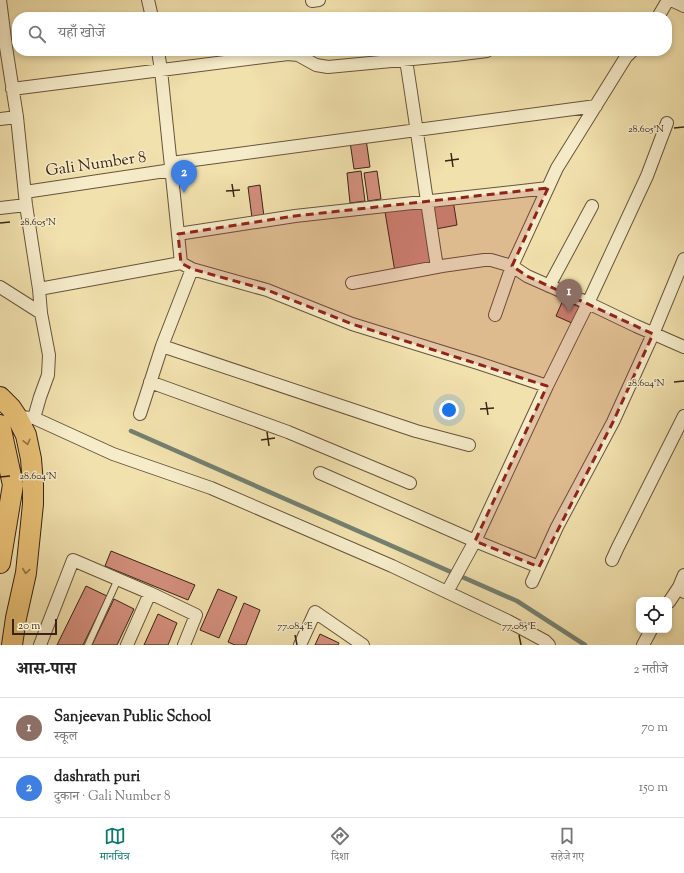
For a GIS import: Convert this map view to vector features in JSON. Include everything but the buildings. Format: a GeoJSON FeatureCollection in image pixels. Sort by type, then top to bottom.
{"type":"FeatureCollection","features":[{"type":"Feature","properties":{"kind":"main road"},"geometry":{"type":"LineString","coordinates":[[0,397],[11,408],[13,421],[13,485],[26,573],[16,618],[12,645]]}},
{"type":"Feature","properties":{"kind":"main road"},"geometry":{"type":"LineString","coordinates":[[0,563],[17,511]]}},
{"type":"Feature","properties":{"kind":"street"},"geometry":{"type":"LineString","coordinates":[[0,0],[3,48],[17,117],[26,205],[39,289],[41,313],[49,355],[48,375],[40,397],[13,421]]}},
{"type":"Feature","properties":{"kind":"street"},"geometry":{"type":"LineString","coordinates":[[148,0],[151,12]]}},
{"type":"Feature","properties":{"kind":"street"},"geometry":{"type":"LineString","coordinates":[[662,12],[670,0],[684,6]]}},
{"type":"Feature","properties":{"kind":"street"},"geometry":{"type":"LineString","coordinates":[[159,56],[181,263]]}},
{"type":"Feature","properties":{"kind":"street"},"geometry":{"type":"LineString","coordinates":[[12,89],[272,56]]}},
{"type":"Feature","properties":{"kind":"street"},"geometry":{"type":"LineString","coordinates":[[300,56],[316,65],[328,67],[455,56]]}},
{"type":"Feature","properties":{"kind":"street"},"geometry":{"type":"LineString","coordinates":[[495,315],[512,266],[556,168],[627,56]]}},
{"type":"Feature","properties":{"kind":"street"},"geometry":{"type":"LineString","coordinates":[[406,60],[437,267]]}},
{"type":"Feature","properties":{"kind":"street","name":"Gali Number 8"},"geometry":{"type":"LineString","coordinates":[[25,192],[171,167],[417,130],[596,106]]}},
{"type":"Feature","properties":{"kind":"street"},"geometry":{"type":"LineString","coordinates":[[0,119],[17,117]]}},
{"type":"Feature","properties":{"kind":"street"},"geometry":{"type":"LineString","coordinates":[[450,587],[475,541],[547,386],[588,303],[647,176],[667,123]]}},
{"type":"Feature","properties":{"kind":"street"},"geometry":{"type":"LineString","coordinates":[[178,234],[294,216],[548,188]]}},
{"type":"Feature","properties":{"kind":"street"},"geometry":{"type":"LineString","coordinates":[[0,208],[26,205]]}},
{"type":"Feature","properties":{"kind":"street"},"geometry":{"type":"LineString","coordinates":[[549,286],[592,206]]}},
{"type":"Feature","properties":{"kind":"street"},"geometry":{"type":"LineString","coordinates":[[532,582],[557,527],[613,422],[653,334],[684,259]]}},
{"type":"Feature","properties":{"kind":"street"},"geometry":{"type":"LineString","coordinates":[[352,283],[437,267],[491,260],[512,266],[527,276],[684,347]]}},
{"type":"Feature","properties":{"kind":"street"},"geometry":{"type":"LineString","coordinates":[[39,289],[181,263],[192,269],[267,290],[352,324],[547,386]]}},
{"type":"Feature","properties":{"kind":"street"},"geometry":{"type":"LineString","coordinates":[[140,414],[162,346],[192,269]]}},
{"type":"Feature","properties":{"kind":"street"},"geometry":{"type":"LineString","coordinates":[[0,287],[41,313]]}},
{"type":"Feature","properties":{"kind":"street"},"geometry":{"type":"LineString","coordinates":[[162,346],[416,430],[469,445]]}},
{"type":"Feature","properties":{"kind":"street"},"geometry":{"type":"LineString","coordinates":[[150,382],[288,432],[410,483]]}},
{"type":"Feature","properties":{"kind":"street"},"geometry":{"type":"LineString","coordinates":[[612,560],[684,416]]}},
{"type":"Feature","properties":{"kind":"street"},"geometry":{"type":"LineString","coordinates":[[13,421],[211,488],[392,566],[450,587],[549,645]]}},
{"type":"Feature","properties":{"kind":"street"},"geometry":{"type":"LineString","coordinates":[[320,473],[475,541],[539,567]]}},
{"type":"Feature","properties":{"kind":"street"},"geometry":{"type":"LineString","coordinates":[[40,645],[73,560],[150,593],[196,616],[184,645]]}},
{"type":"Feature","properties":{"kind":"street"},"geometry":{"type":"LineString","coordinates":[[672,599],[681,590],[684,575]]}},
{"type":"Feature","properties":{"kind":"street"},"geometry":{"type":"LineString","coordinates":[[127,645],[150,593]]}},
{"type":"Feature","properties":{"kind":"street"},"geometry":{"type":"LineString","coordinates":[[300,645],[315,612],[363,645]]}},
{"type":"Feature","properties":{"kind":"street"},"geometry":{"type":"LineString","coordinates":[[643,645],[649,633]]}},
{"type":"Feature","properties":{"kind":"lane"},"geometry":{"type":"LineString","coordinates":[[88,645],[118,579]]}},
{"type":"Feature","properties":{"kind":"highlighted area"},"geometry":{"type":"Polygon","coordinates":[[[548,188],[512,266],[527,276],[653,334],[613,422],[539,567],[475,541],[547,386],[352,324],[267,290],[192,269],[181,263],[178,234],[295,216],[548,188]]]}},
{"type":"Feature","properties":{"kind":"waterway"},"geometry":{"type":"LineString","coordinates":[[131,431],[517,601],[585,645]]}},
{"type":"Feature","properties":{"kind":"place","name":"dashrath puri"},"geometry":{"type":"Point","coordinates":[184,193]}},
{"type":"Feature","properties":{"kind":"place","name":"Sanjeevan Public School"},"geometry":{"type":"Point","coordinates":[569,312]}}]}
